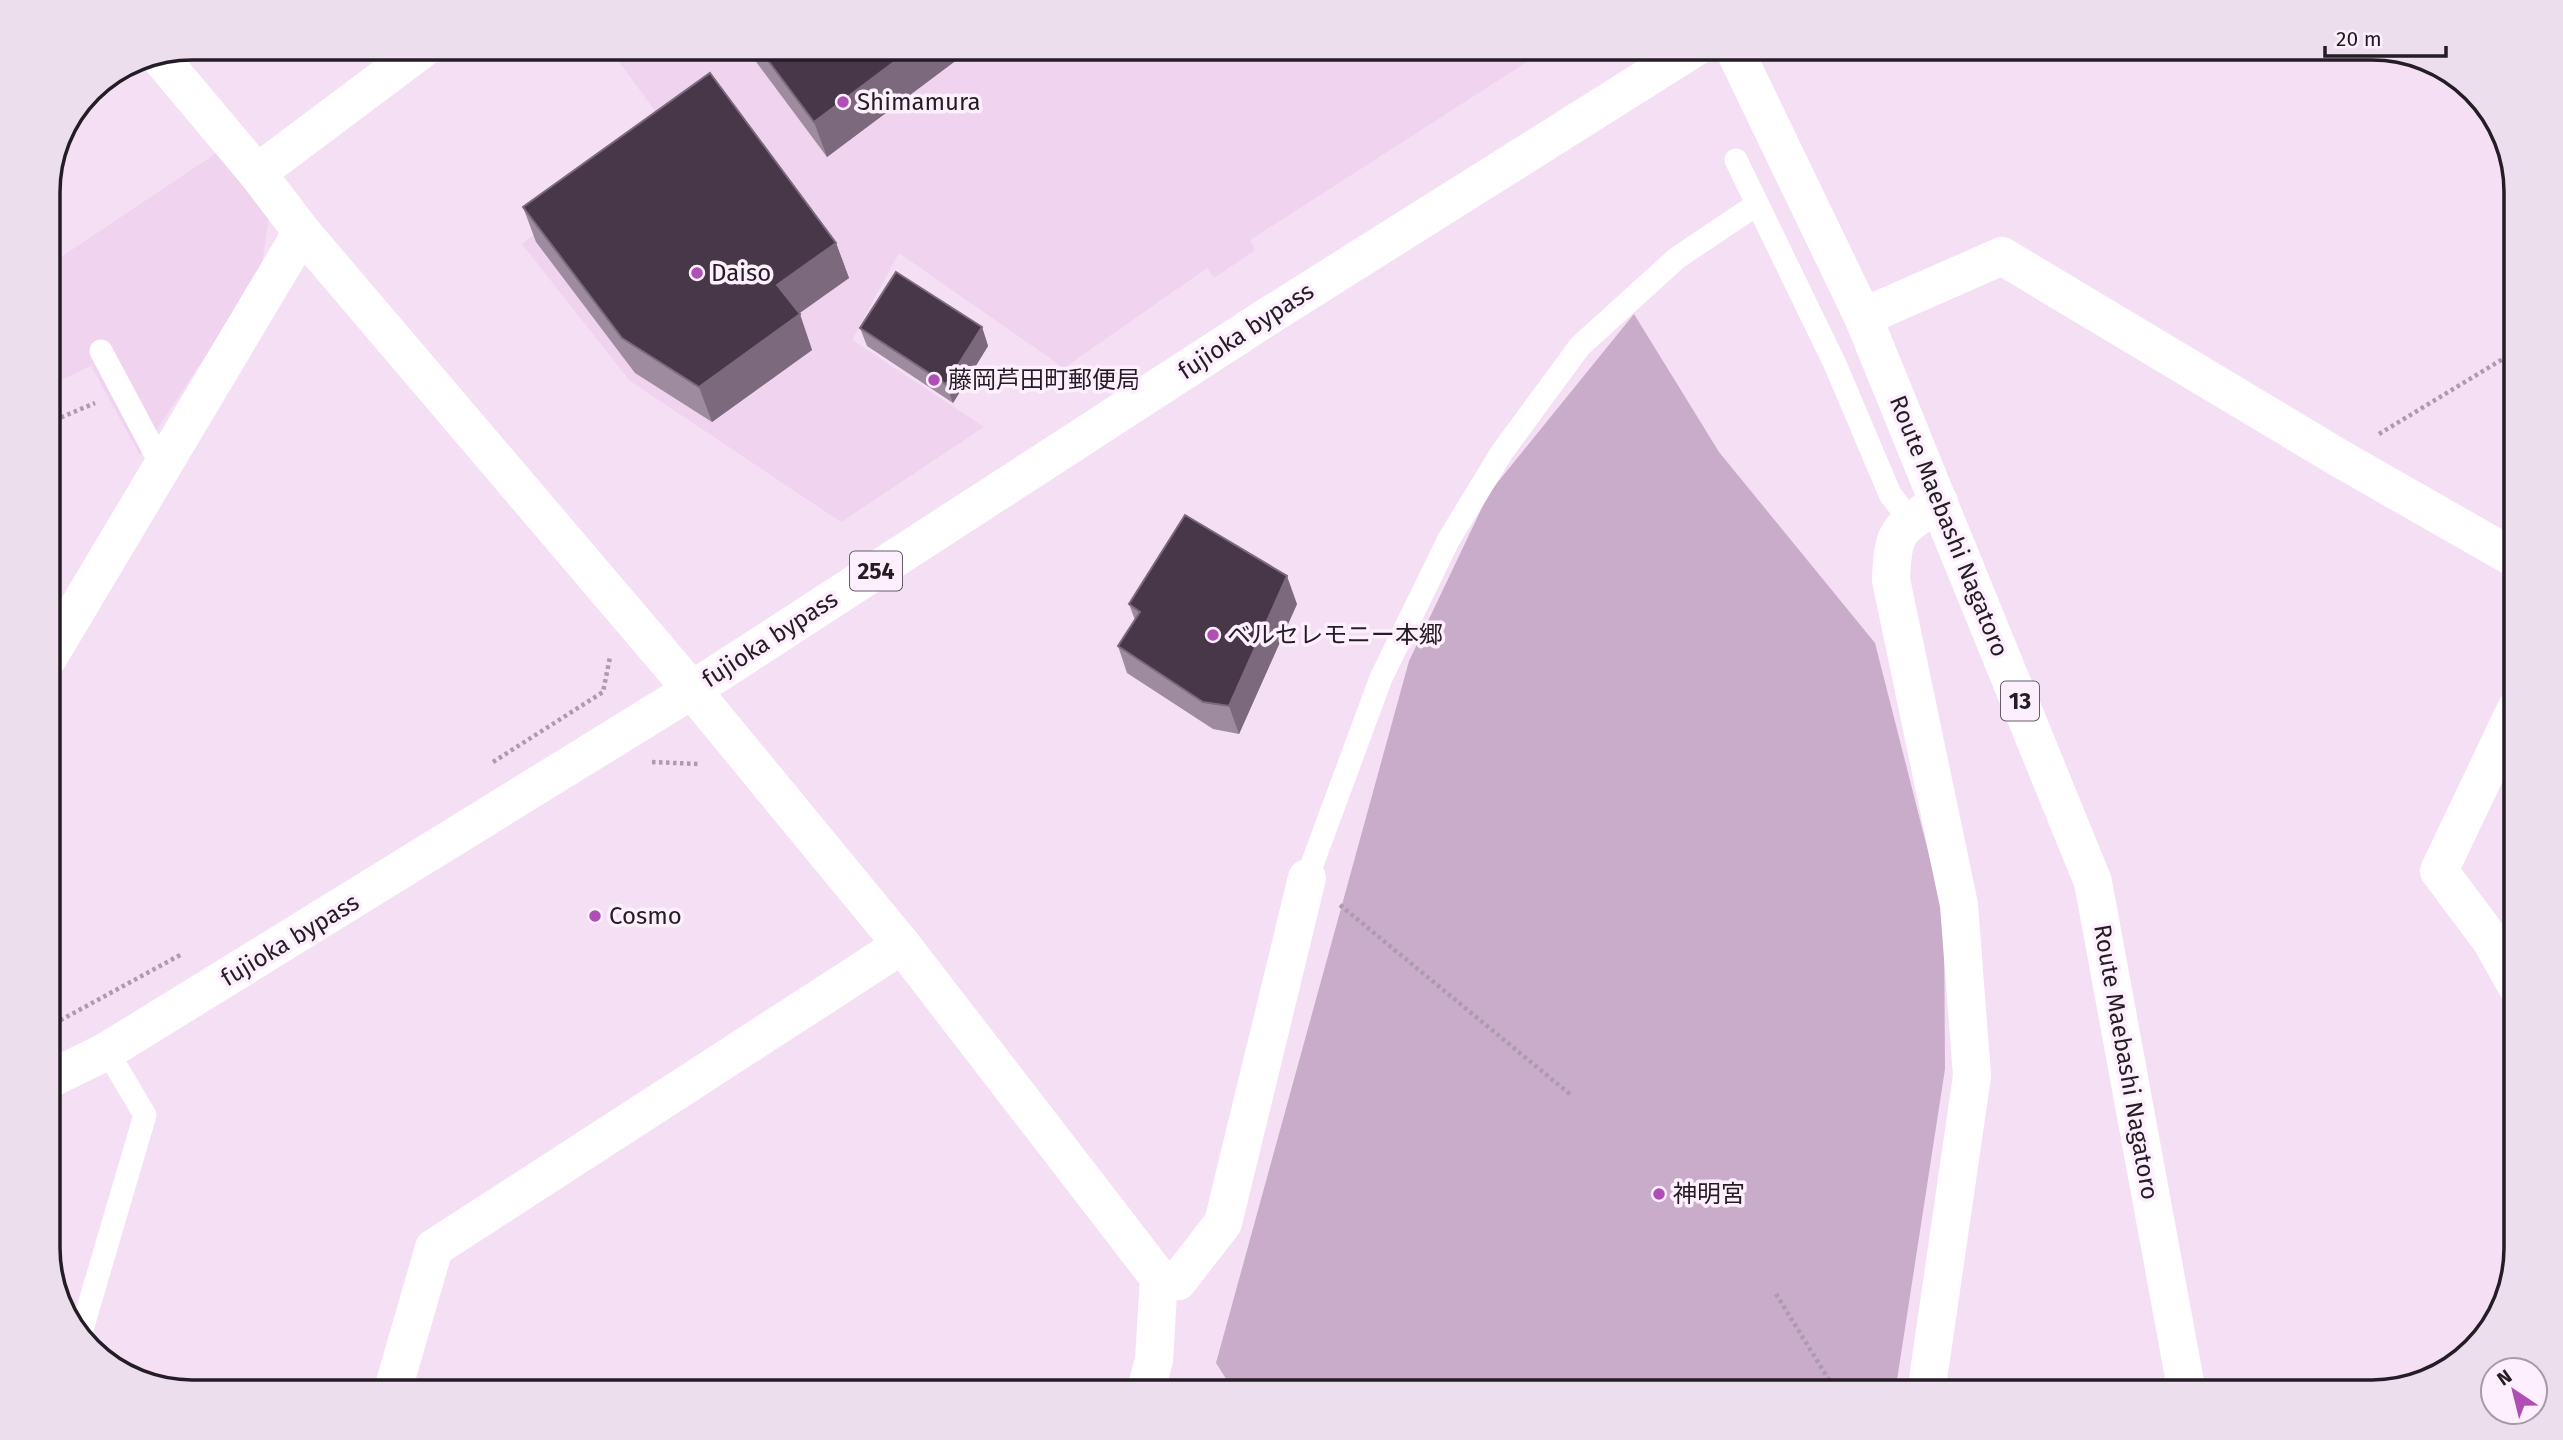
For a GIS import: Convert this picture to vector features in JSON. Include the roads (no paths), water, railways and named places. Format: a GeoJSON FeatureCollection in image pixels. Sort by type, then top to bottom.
{"type":"FeatureCollection","features":[{"type":"Feature","properties":{"kind":"main road"},"geometry":{"type":"LineString","coordinates":[[257,173],[408,60]]}},
{"type":"Feature","properties":{"kind":"main road","name":"fujioka bypass"},"geometry":{"type":"LineString","coordinates":[[60,1074],[107,1051],[692,690],[1267,317],[1675,60]]}},
{"type":"Feature","properties":{"kind":"main road","name":"Route Maebashi Nagatoro"},"geometry":{"type":"LineString","coordinates":[[1738,60],[1863,317],[1925,512],[2093,883],[2185,1380]]}},
{"type":"Feature","properties":{"kind":"main road"},"geometry":{"type":"LineString","coordinates":[[164,62],[257,173],[302,232],[692,690],[902,945],[1159,1278],[1154,1360],[1149,1380]]}},
{"type":"Feature","properties":{"kind":"main road"},"geometry":{"type":"LineString","coordinates":[[60,637],[161,464],[302,232]]}},
{"type":"Feature","properties":{"kind":"main road"},"geometry":{"type":"LineString","coordinates":[[1863,317],[2002,256],[2339,458],[2503,552]]}},
{"type":"Feature","properties":{"kind":"main road"},"geometry":{"type":"LineString","coordinates":[[1925,512],[1899,529],[1892,553],[1891,580],[1959,905],[1972,1076],[1928,1380]]}},
{"type":"Feature","properties":{"kind":"main road"},"geometry":{"type":"LineString","coordinates":[[2504,735],[2439,871],[2490,939],[2504,963]]}},
{"type":"Feature","properties":{"kind":"main road"},"geometry":{"type":"LineString","coordinates":[[1159,1278],[1178,1281],[1223,1223],[1307,878]]}},
{"type":"Feature","properties":{"kind":"main road"},"geometry":{"type":"LineString","coordinates":[[397,1380],[434,1248],[902,945]]}},
{"type":"Feature","properties":{"kind":"lane"},"geometry":{"type":"LineString","coordinates":[[1736,160],[1835,364],[1890,494],[1925,512]]}},
{"type":"Feature","properties":{"kind":"lane"},"geometry":{"type":"LineString","coordinates":[[1307,878],[1381,678],[1449,539],[1502,452],[1580,346],[1677,258],[1756,205]]}},
{"type":"Feature","properties":{"kind":"lane"},"geometry":{"type":"LineString","coordinates":[[101,351],[161,464]]}},
{"type":"Feature","properties":{"kind":"lane"},"geometry":{"type":"LineString","coordinates":[[84,1324],[145,1115],[107,1051]]}},
{"type":"Feature","properties":{"kind":"place","name":"Shimamura"},"geometry":{"type":"Point","coordinates":[843,102]}},
{"type":"Feature","properties":{"kind":"place","name":"Daiso"},"geometry":{"type":"Point","coordinates":[697,273]}},
{"type":"Feature","properties":{"kind":"place","name":"藤岡芦田町郵便局"},"geometry":{"type":"Point","coordinates":[934,380]}},
{"type":"Feature","properties":{"kind":"place","name":"ベルセレモニー本郷"},"geometry":{"type":"Point","coordinates":[1213,635]}},
{"type":"Feature","properties":{"kind":"place","name":"Cosmo"},"geometry":{"type":"Point","coordinates":[595,916]}},
{"type":"Feature","properties":{"kind":"place","name":"神明宮"},"geometry":{"type":"Point","coordinates":[1659,1194]}}]}
